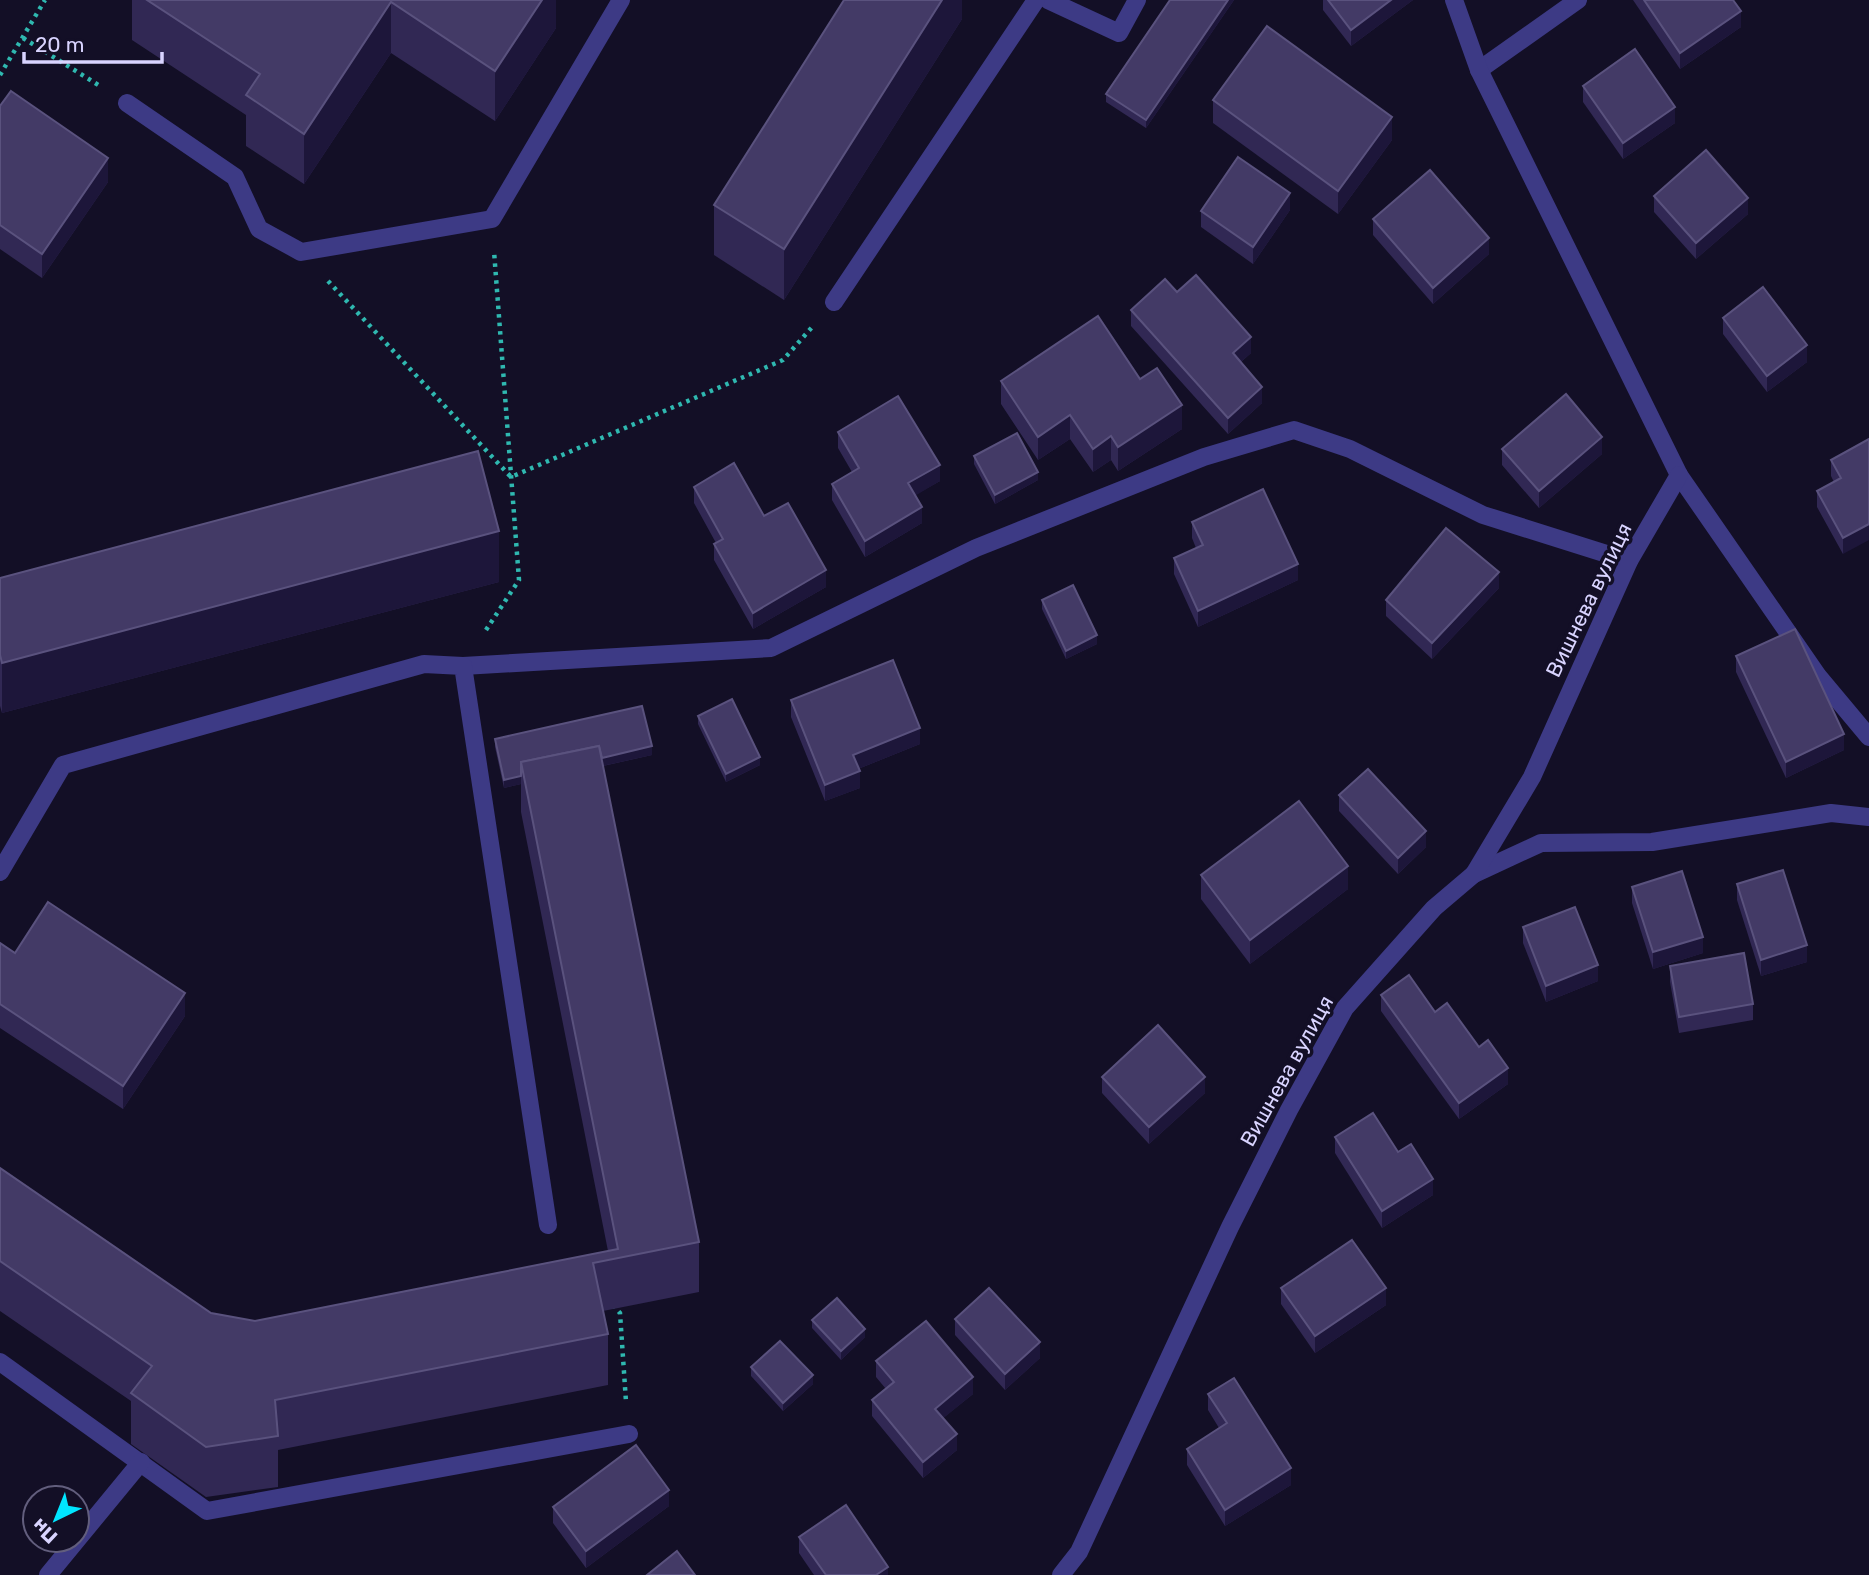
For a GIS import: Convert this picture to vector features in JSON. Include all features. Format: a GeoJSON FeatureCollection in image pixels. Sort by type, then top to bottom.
{"type":"FeatureCollection","features":[{"type":"Feature","properties":{"kind":"street"},"geometry":{"type":"LineString","coordinates":[[127,103],[234,177],[259,229],[301,252],[492,219],[621,0]]}},
{"type":"Feature","properties":{"kind":"street"},"geometry":{"type":"LineString","coordinates":[[834,302],[1036,0]]}},
{"type":"Feature","properties":{"kind":"street"},"geometry":{"type":"LineString","coordinates":[[1048,0],[1119,33],[1137,0]]}},
{"type":"Feature","properties":{"kind":"street"},"geometry":{"type":"LineString","coordinates":[[1454,0],[1479,70],[1679,475],[1818,676],[1869,737]]}},
{"type":"Feature","properties":{"kind":"street"},"geometry":{"type":"LineString","coordinates":[[1479,70],[1578,0]]}},
{"type":"Feature","properties":{"kind":"street"},"geometry":{"type":"LineString","coordinates":[[0,872],[62,765],[424,664],[463,666],[771,648],[976,548],[1204,457],[1294,430],[1350,449],[1483,515],[1629,561]]}},
{"type":"Feature","properties":{"kind":"street","name":"Вишнева вулиця"},"geometry":{"type":"LineString","coordinates":[[1061,1575],[1079,1552],[1230,1227],[1289,1110],[1345,1008],[1434,908],[1474,874],[1532,777],[1629,561],[1679,475]]}},
{"type":"Feature","properties":{"kind":"street"},"geometry":{"type":"LineString","coordinates":[[463,666],[548,1225]]}},
{"type":"Feature","properties":{"kind":"street"},"geometry":{"type":"LineString","coordinates":[[1474,874],[1541,843],[1652,842],[1831,813],[1869,817]]}},
{"type":"Feature","properties":{"kind":"street"},"geometry":{"type":"LineString","coordinates":[[0,1362],[208,1511],[629,1434]]}},
{"type":"Feature","properties":{"kind":"street"},"geometry":{"type":"LineString","coordinates":[[48,1575],[141,1462]]}},
{"type":"Feature","properties":{"kind":"path"},"geometry":{"type":"LineString","coordinates":[[0,75],[45,0]]}},
{"type":"Feature","properties":{"kind":"path"},"geometry":{"type":"LineString","coordinates":[[23,38],[127,103]]}},
{"type":"Feature","properties":{"kind":"path"},"geometry":{"type":"LineString","coordinates":[[463,666],[519,580],[492,219]]}},
{"type":"Feature","properties":{"kind":"path"},"geometry":{"type":"LineString","coordinates":[[301,252],[511,477]]}},
{"type":"Feature","properties":{"kind":"path"},"geometry":{"type":"LineString","coordinates":[[511,477],[783,360],[834,302]]}},
{"type":"Feature","properties":{"kind":"path"},"geometry":{"type":"LineString","coordinates":[[612,1304],[620,1313],[629,1434]]}},
{"type":"Feature","properties":{"kind":"building"},"geometry":{"type":"Polygon","coordinates":[[[147,0],[542,0],[495,71],[391,2],[304,134],[246,95],[260,74],[147,0]]]}},
{"type":"Feature","properties":{"kind":"building"},"geometry":{"type":"Polygon","coordinates":[[[844,0],[942,0],[784,249],[714,205],[844,0]]]}},
{"type":"Feature","properties":{"kind":"building"},"geometry":{"type":"Polygon","coordinates":[[[1170,0],[1228,0],[1146,120],[1106,94],[1170,0]]]}},
{"type":"Feature","properties":{"kind":"building"},"geometry":{"type":"Polygon","coordinates":[[[1328,0],[1391,0],[1351,30],[1328,0]]]}},
{"type":"Feature","properties":{"kind":"building"},"geometry":{"type":"Polygon","coordinates":[[[1644,0],[1733,0],[1741,11],[1680,53],[1644,0]]]}},
{"type":"Feature","properties":{"kind":"building"},"geometry":{"type":"Polygon","coordinates":[[[1267,26],[1392,117],[1338,191],[1213,100],[1267,26]]]}},
{"type":"Feature","properties":{"kind":"building"},"geometry":{"type":"Polygon","coordinates":[[[1635,49],[1675,107],[1623,143],[1583,86],[1635,49]]]}},
{"type":"Feature","properties":{"kind":"building"},"geometry":{"type":"Polygon","coordinates":[[[11,91],[108,158],[42,254],[0,225],[0,106],[11,91]]]}},
{"type":"Feature","properties":{"kind":"building"},"geometry":{"type":"Polygon","coordinates":[[[1706,150],[1748,198],[1696,243],[1654,196],[1706,150]]]}},
{"type":"Feature","properties":{"kind":"building"},"geometry":{"type":"Polygon","coordinates":[[[1238,157],[1290,193],[1253,247],[1201,211],[1238,157]]]}},
{"type":"Feature","properties":{"kind":"building"},"geometry":{"type":"Polygon","coordinates":[[[1430,170],[1489,238],[1433,288],[1373,219],[1430,170]]]}},
{"type":"Feature","properties":{"kind":"building"},"geometry":{"type":"Polygon","coordinates":[[[1196,275],[1251,337],[1233,353],[1262,387],[1228,418],[1131,310],[1165,279],[1177,292],[1196,275]]]}},
{"type":"Feature","properties":{"kind":"building"},"geometry":{"type":"Polygon","coordinates":[[[1763,287],[1807,345],[1767,376],[1723,318],[1763,287]]]}},
{"type":"Feature","properties":{"kind":"building"},"geometry":{"type":"Polygon","coordinates":[[[1098,316],[1140,379],[1157,368],[1182,405],[1118,447],[1111,436],[1093,449],[1070,415],[1038,437],[1001,381],[1098,316]]]}},
{"type":"Feature","properties":{"kind":"building"},"geometry":{"type":"Polygon","coordinates":[[[1566,394],[1602,437],[1539,491],[1502,449],[1566,394]]]}},
{"type":"Feature","properties":{"kind":"building"},"geometry":{"type":"Polygon","coordinates":[[[898,396],[940,465],[908,483],[922,507],[865,541],[832,484],[859,468],[838,432],[898,396]]]}},
{"type":"Feature","properties":{"kind":"building"},"geometry":{"type":"Polygon","coordinates":[[[1017,433],[1038,472],[995,495],[974,456],[1017,433]]]}},
{"type":"Feature","properties":{"kind":"building"},"geometry":{"type":"Polygon","coordinates":[[[1869,439],[1869,524],[1843,538],[1817,491],[1841,478],[1831,460],[1869,439]]]}},
{"type":"Feature","properties":{"kind":"building"},"geometry":{"type":"Polygon","coordinates":[[[478,451],[499,531],[2,663],[0,578],[478,451]]]}},
{"type":"Feature","properties":{"kind":"building"},"geometry":{"type":"Polygon","coordinates":[[[734,463],[764,516],[788,503],[826,570],[753,613],[714,544],[723,539],[694,487],[734,463]]]}},
{"type":"Feature","properties":{"kind":"building"},"geometry":{"type":"Polygon","coordinates":[[[1263,489],[1298,564],[1198,611],[1174,558],[1203,545],[1192,522],[1263,489]]]}},
{"type":"Feature","properties":{"kind":"building"},"geometry":{"type":"Polygon","coordinates":[[[1446,528],[1499,572],[1432,643],[1386,600],[1446,528]]]}},
{"type":"Feature","properties":{"kind":"building"},"geometry":{"type":"Polygon","coordinates":[[[1073,585],[1097,635],[1066,651],[1042,600],[1073,585]]]}},
{"type":"Feature","properties":{"kind":"building"},"geometry":{"type":"Polygon","coordinates":[[[1795,629],[1844,734],[1786,762],[1736,656],[1795,629]]]}},
{"type":"Feature","properties":{"kind":"building"},"geometry":{"type":"Polygon","coordinates":[[[893,660],[920,728],[853,755],[860,771],[825,785],[791,700],[893,660]]]}},
{"type":"Feature","properties":{"kind":"building"},"geometry":{"type":"Polygon","coordinates":[[[732,699],[760,757],[726,774],[698,716],[732,699]]]}},
{"type":"Feature","properties":{"kind":"building"},"geometry":{"type":"Polygon","coordinates":[[[642,706],[652,746],[602,758],[599,746],[521,762],[521,776],[504,780],[495,739],[642,706]]]}},
{"type":"Feature","properties":{"kind":"building"},"geometry":{"type":"Polygon","coordinates":[[[599,746],[699,1242],[593,1263],[608,1334],[275,1400],[278,1436],[206,1447],[131,1393],[152,1366],[0,1261],[0,1168],[211,1313],[255,1321],[618,1249],[521,762],[599,746]]]}},
{"type":"Feature","properties":{"kind":"building"},"geometry":{"type":"Polygon","coordinates":[[[1368,769],[1426,831],[1398,858],[1339,795],[1368,769]]]}},
{"type":"Feature","properties":{"kind":"building"},"geometry":{"type":"Polygon","coordinates":[[[1299,801],[1348,866],[1250,940],[1201,875],[1299,801]]]}},
{"type":"Feature","properties":{"kind":"building"},"geometry":{"type":"Polygon","coordinates":[[[1783,870],[1807,945],[1761,960],[1737,884],[1783,870]]]}},
{"type":"Feature","properties":{"kind":"building"},"geometry":{"type":"Polygon","coordinates":[[[1682,871],[1703,937],[1653,952],[1632,887],[1682,871]]]}},
{"type":"Feature","properties":{"kind":"building"},"geometry":{"type":"Polygon","coordinates":[[[48,902],[185,993],[123,1086],[0,1004],[0,943],[15,953],[48,902]]]}},
{"type":"Feature","properties":{"kind":"building"},"geometry":{"type":"Polygon","coordinates":[[[1575,907],[1598,965],[1546,986],[1523,927],[1575,907]]]}},
{"type":"Feature","properties":{"kind":"building"},"geometry":{"type":"Polygon","coordinates":[[[1744,953],[1753,1004],[1679,1017],[1670,966],[1744,953]]]}},
{"type":"Feature","properties":{"kind":"building"},"geometry":{"type":"Polygon","coordinates":[[[1409,975],[1435,1012],[1447,1003],[1479,1047],[1488,1040],[1508,1068],[1459,1103],[1381,995],[1409,975]]]}},
{"type":"Feature","properties":{"kind":"building"},"geometry":{"type":"Polygon","coordinates":[[[1158,1025],[1205,1077],[1149,1127],[1102,1077],[1158,1025]]]}},
{"type":"Feature","properties":{"kind":"building"},"geometry":{"type":"Polygon","coordinates":[[[1373,1113],[1398,1152],[1411,1144],[1433,1179],[1382,1211],[1335,1137],[1373,1113]]]}},
{"type":"Feature","properties":{"kind":"building"},"geometry":{"type":"Polygon","coordinates":[[[1352,1240],[1386,1288],[1315,1336],[1281,1288],[1352,1240]]]}},
{"type":"Feature","properties":{"kind":"building"},"geometry":{"type":"Polygon","coordinates":[[[989,1288],[1040,1342],[1005,1374],[955,1319],[989,1288]]]}},
{"type":"Feature","properties":{"kind":"building"},"geometry":{"type":"Polygon","coordinates":[[[837,1298],[865,1329],[841,1351],[812,1320],[837,1298]]]}},
{"type":"Feature","properties":{"kind":"building"},"geometry":{"type":"Polygon","coordinates":[[[926,1321],[973,1377],[935,1409],[957,1434],[923,1462],[872,1400],[894,1382],[876,1361],[926,1321]]]}},
{"type":"Feature","properties":{"kind":"building"},"geometry":{"type":"Polygon","coordinates":[[[780,1341],[813,1375],[783,1403],[751,1367],[780,1341]]]}},
{"type":"Feature","properties":{"kind":"building"},"geometry":{"type":"Polygon","coordinates":[[[1234,1378],[1291,1468],[1225,1510],[1187,1449],[1227,1423],[1208,1394],[1234,1378]]]}},
{"type":"Feature","properties":{"kind":"building"},"geometry":{"type":"Polygon","coordinates":[[[636,1445],[669,1490],[586,1551],[553,1507],[636,1445]]]}},
{"type":"Feature","properties":{"kind":"building"},"geometry":{"type":"Polygon","coordinates":[[[846,1505],[888,1567],[876,1575],[826,1575],[799,1537],[846,1505]]]}},
{"type":"Feature","properties":{"kind":"building"},"geometry":{"type":"Polygon","coordinates":[[[677,1551],[695,1575],[647,1575],[677,1551]]]}}]}
